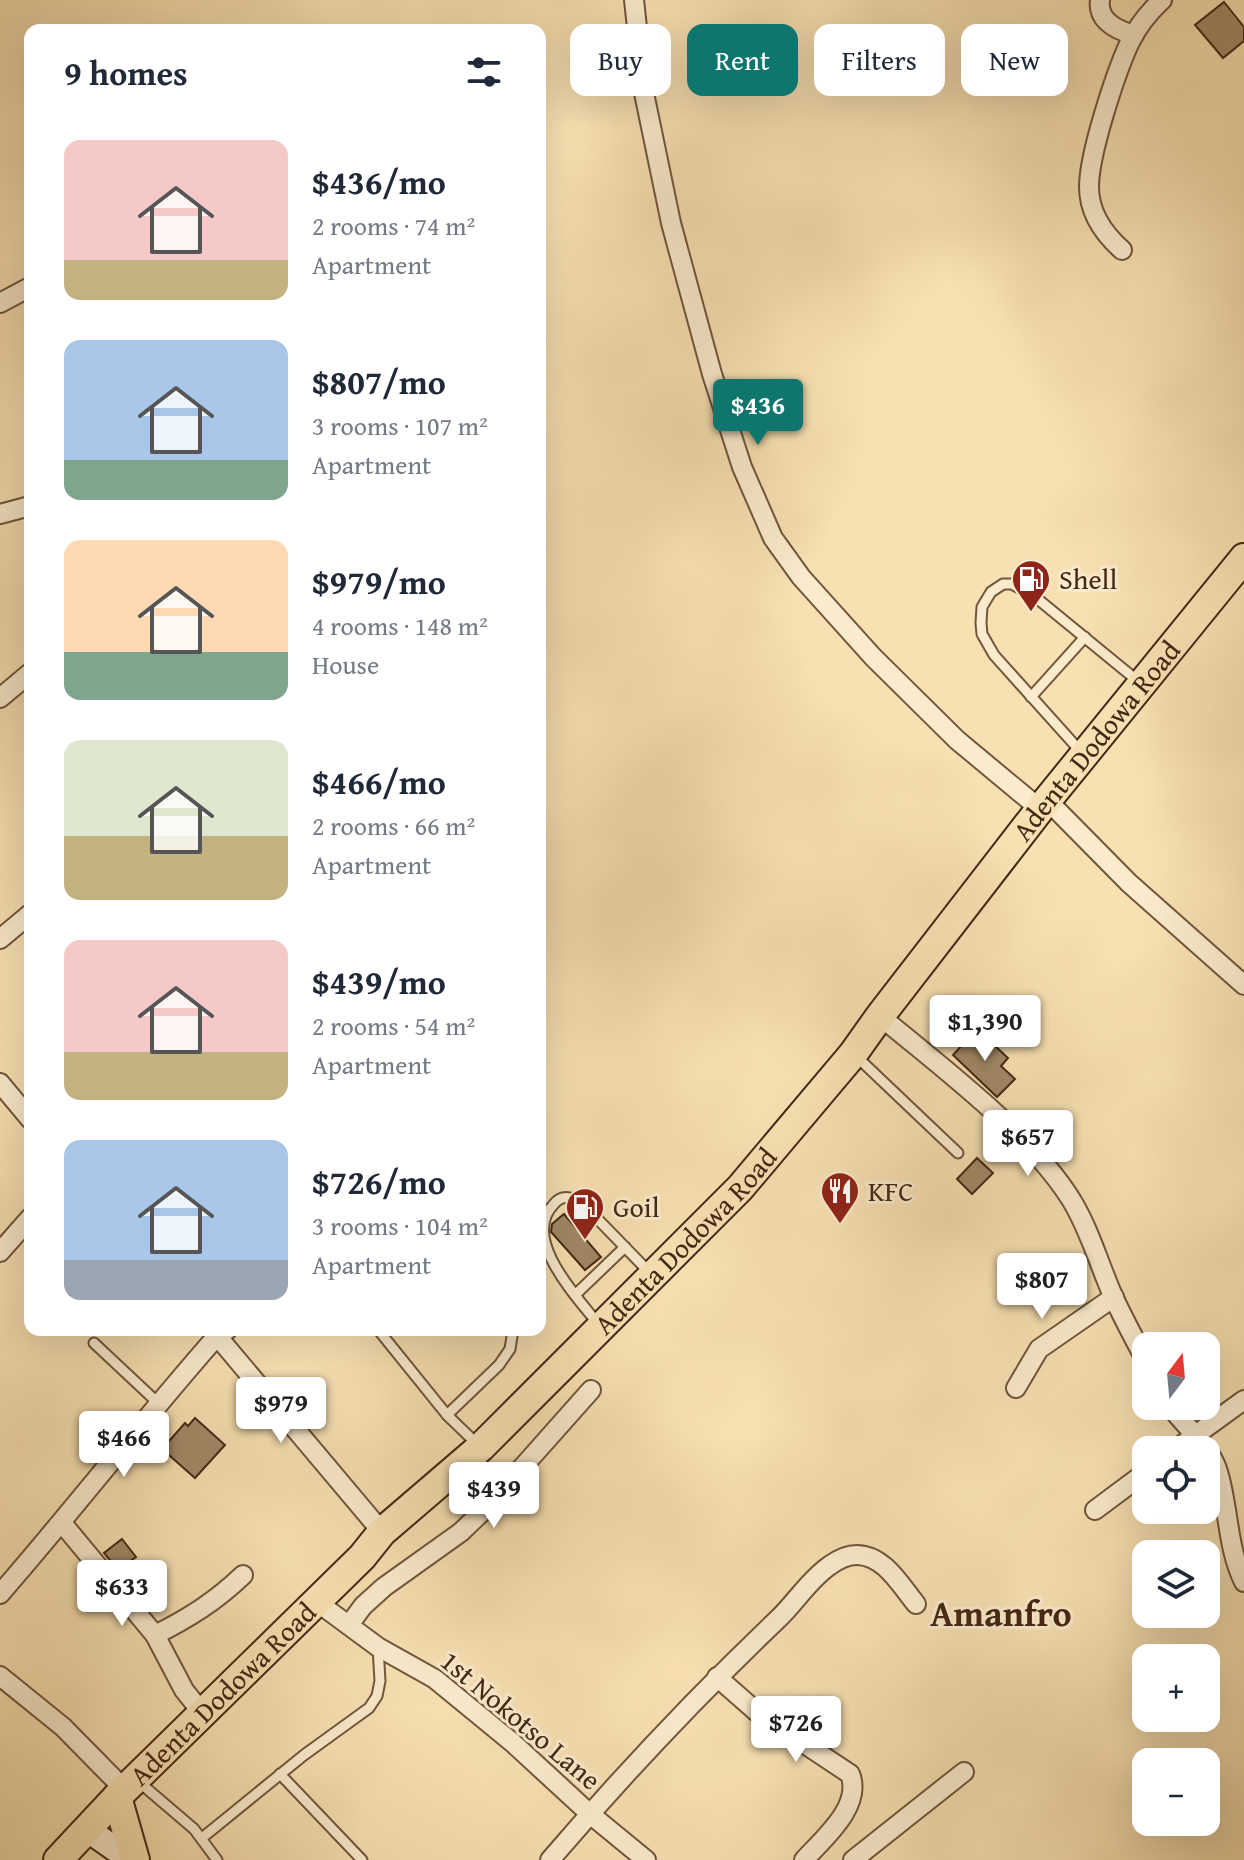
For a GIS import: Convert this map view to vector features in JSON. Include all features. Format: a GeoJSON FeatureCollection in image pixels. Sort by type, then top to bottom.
{"type":"FeatureCollection","features":[{"type":"Feature","properties":{"kind":"main road","name":"Adenta Dodowa Road"},"geometry":{"type":"LineString","coordinates":[[58,1860],[362,1557],[382,1532],[475,1452],[740,1188],[853,1054],[1044,804],[1244,558]]}},
{"type":"Feature","properties":{"kind":"main road"},"geometry":{"type":"LineString","coordinates":[[126,1789],[133,1860]]}},
{"type":"Feature","properties":{"kind":"street"},"geometry":{"type":"LineString","coordinates":[[634,0],[644,93],[671,223],[712,374],[742,467],[773,538],[801,577],[873,657],[957,740],[1044,804],[1244,985]]}},
{"type":"Feature","properties":{"kind":"street"},"geometry":{"type":"LineString","coordinates":[[1100,0],[1099,8],[1111,26],[1134,35]]}},
{"type":"Feature","properties":{"kind":"street"},"geometry":{"type":"LineString","coordinates":[[1122,250],[1098,225],[1089,188],[1092,164],[1103,119],[1134,35],[1146,15],[1162,0]]}},
{"type":"Feature","properties":{"kind":"street"},"geometry":{"type":"LineString","coordinates":[[0,303],[24,295]]}},
{"type":"Feature","properties":{"kind":"street"},"geometry":{"type":"LineString","coordinates":[[0,514],[24,508]]}},
{"type":"Feature","properties":{"kind":"street"},"geometry":{"type":"LineString","coordinates":[[0,698],[24,678]]}},
{"type":"Feature","properties":{"kind":"street"},"geometry":{"type":"LineString","coordinates":[[0,939],[24,919]]}},
{"type":"Feature","properties":{"kind":"street"},"geometry":{"type":"LineString","coordinates":[[880,1016],[1030,1148],[1051,1173],[1086,1227],[1132,1333]]}},
{"type":"Feature","properties":{"kind":"street"},"geometry":{"type":"LineString","coordinates":[[0,1083],[24,1112]]}},
{"type":"Feature","properties":{"kind":"street"},"geometry":{"type":"LineString","coordinates":[[0,1252],[24,1225]]}},
{"type":"Feature","properties":{"kind":"street"},"geometry":{"type":"LineString","coordinates":[[1016,1388],[1039,1349],[1114,1297]]}},
{"type":"Feature","properties":{"kind":"street"},"geometry":{"type":"LineString","coordinates":[[0,1594],[216,1336]]}},
{"type":"Feature","properties":{"kind":"street"},"geometry":{"type":"LineString","coordinates":[[222,1336],[382,1532]]}},
{"type":"Feature","properties":{"kind":"street"},"geometry":{"type":"LineString","coordinates":[[349,1625],[374,1597],[406,1570],[461,1532],[591,1390]]}},
{"type":"Feature","properties":{"kind":"street"},"geometry":{"type":"LineString","coordinates":[[1196,1435],[1244,1400]]}},
{"type":"Feature","properties":{"kind":"street"},"geometry":{"type":"LineString","coordinates":[[1183,1420],[1208,1449],[1218,1471],[1233,1555],[1244,1582]]}},
{"type":"Feature","properties":{"kind":"street"},"geometry":{"type":"LineString","coordinates":[[475,1452],[500,1491]]}},
{"type":"Feature","properties":{"kind":"street"},"geometry":{"type":"LineString","coordinates":[[1095,1510],[1132,1482]]}},
{"type":"Feature","properties":{"kind":"street"},"geometry":{"type":"LineString","coordinates":[[62,1523],[155,1635],[184,1690],[203,1714]]}},
{"type":"Feature","properties":{"kind":"street"},"geometry":{"type":"LineString","coordinates":[[550,1860],[717,1677],[827,1567],[844,1557],[858,1555],[871,1558],[884,1566],[916,1604]]}},
{"type":"Feature","properties":{"kind":"street"},"geometry":{"type":"LineString","coordinates":[[155,1635],[217,1600],[243,1575]]}},
{"type":"Feature","properties":{"kind":"street","name":"1st Nokotso Lane"},"geometry":{"type":"LineString","coordinates":[[317,1602],[378,1647],[435,1679],[646,1860]]}},
{"type":"Feature","properties":{"kind":"street"},"geometry":{"type":"LineString","coordinates":[[0,1676],[63,1727],[126,1789]]}},
{"type":"Feature","properties":{"kind":"street"},"geometry":{"type":"LineString","coordinates":[[717,1677],[758,1713],[850,1774],[853,1780],[852,1795],[843,1815],[804,1860]]}},
{"type":"Feature","properties":{"kind":"street"},"geometry":{"type":"LineString","coordinates":[[853,1860],[964,1772]]}},
{"type":"Feature","properties":{"kind":"street"},"geometry":{"type":"LineString","coordinates":[[88,1830],[133,1860]]}},
{"type":"Feature","properties":{"kind":"lane"},"geometry":{"type":"LineString","coordinates":[[1085,756],[994,655],[982,634],[982,607],[991,592],[1003,584],[1012,584],[1034,596],[1143,685]]}},
{"type":"Feature","properties":{"kind":"lane"},"geometry":{"type":"LineString","coordinates":[[1031,697],[1085,637]]}},
{"type":"Feature","properties":{"kind":"lane"},"geometry":{"type":"LineString","coordinates":[[853,1054],[958,1153]]}},
{"type":"Feature","properties":{"kind":"lane"},"geometry":{"type":"LineString","coordinates":[[546,1214],[562,1197],[573,1198],[652,1275]]}},
{"type":"Feature","properties":{"kind":"lane"},"geometry":{"type":"LineString","coordinates":[[546,1247],[575,1295],[601,1327]]}},
{"type":"Feature","properties":{"kind":"lane"},"geometry":{"type":"LineString","coordinates":[[575,1295],[625,1247]]}},
{"type":"Feature","properties":{"kind":"lane"},"geometry":{"type":"LineString","coordinates":[[383,1336],[475,1452]]}},
{"type":"Feature","properties":{"kind":"lane"},"geometry":{"type":"LineString","coordinates":[[447,1415],[499,1365],[510,1349],[512,1336]]}},
{"type":"Feature","properties":{"kind":"lane"},"geometry":{"type":"LineString","coordinates":[[94,1343],[158,1403]]}},
{"type":"Feature","properties":{"kind":"lane"},"geometry":{"type":"LineString","coordinates":[[202,1838],[280,1774],[369,1708],[377,1696],[380,1681],[378,1647]]}},
{"type":"Feature","properties":{"kind":"lane"},"geometry":{"type":"LineString","coordinates":[[280,1774],[362,1860]]}},
{"type":"Feature","properties":{"kind":"lane"},"geometry":{"type":"LineString","coordinates":[[126,1789],[202,1838],[217,1860]]}},
{"type":"Feature","properties":{"kind":"building"},"geometry":{"type":"Polygon","coordinates":[[[1224,2],[1244,27],[1244,41],[1223,58],[1195,25],[1224,2]]]}},
{"type":"Feature","properties":{"kind":"building"},"geometry":{"type":"Polygon","coordinates":[[[977,1029],[1008,1058],[1001,1066],[1015,1079],[997,1097],[953,1055],[977,1029]]]}},
{"type":"Feature","properties":{"kind":"building"},"geometry":{"type":"Polygon","coordinates":[[[977,1158],[993,1173],[972,1194],[957,1179],[977,1158]]]}},
{"type":"Feature","properties":{"kind":"building"},"geometry":{"type":"Polygon","coordinates":[[[564,1214],[601,1257],[585,1270],[551,1232],[552,1224],[564,1214]]]}},
{"type":"Feature","properties":{"kind":"building"},"geometry":{"type":"Polygon","coordinates":[[[195,1418],[225,1445],[195,1478],[162,1449],[185,1423],[188,1426],[195,1418]]]}},
{"type":"Feature","properties":{"kind":"building"},"geometry":{"type":"Polygon","coordinates":[[[122,1539],[136,1557],[118,1570],[104,1553],[122,1539]]]}},
{"type":"Feature","properties":{"kind":"place","name":"Shell"},"geometry":{"type":"Point","coordinates":[1031,613]}},
{"type":"Feature","properties":{"kind":"place","name":"KFC"},"geometry":{"type":"Point","coordinates":[840,1225]}},
{"type":"Feature","properties":{"kind":"place","name":"Goil"},"geometry":{"type":"Point","coordinates":[585,1241]}},
{"type":"Feature","properties":{"kind":"district","name":"Amanfro"},"geometry":{"type":"Point","coordinates":[1001,1613]}}]}
